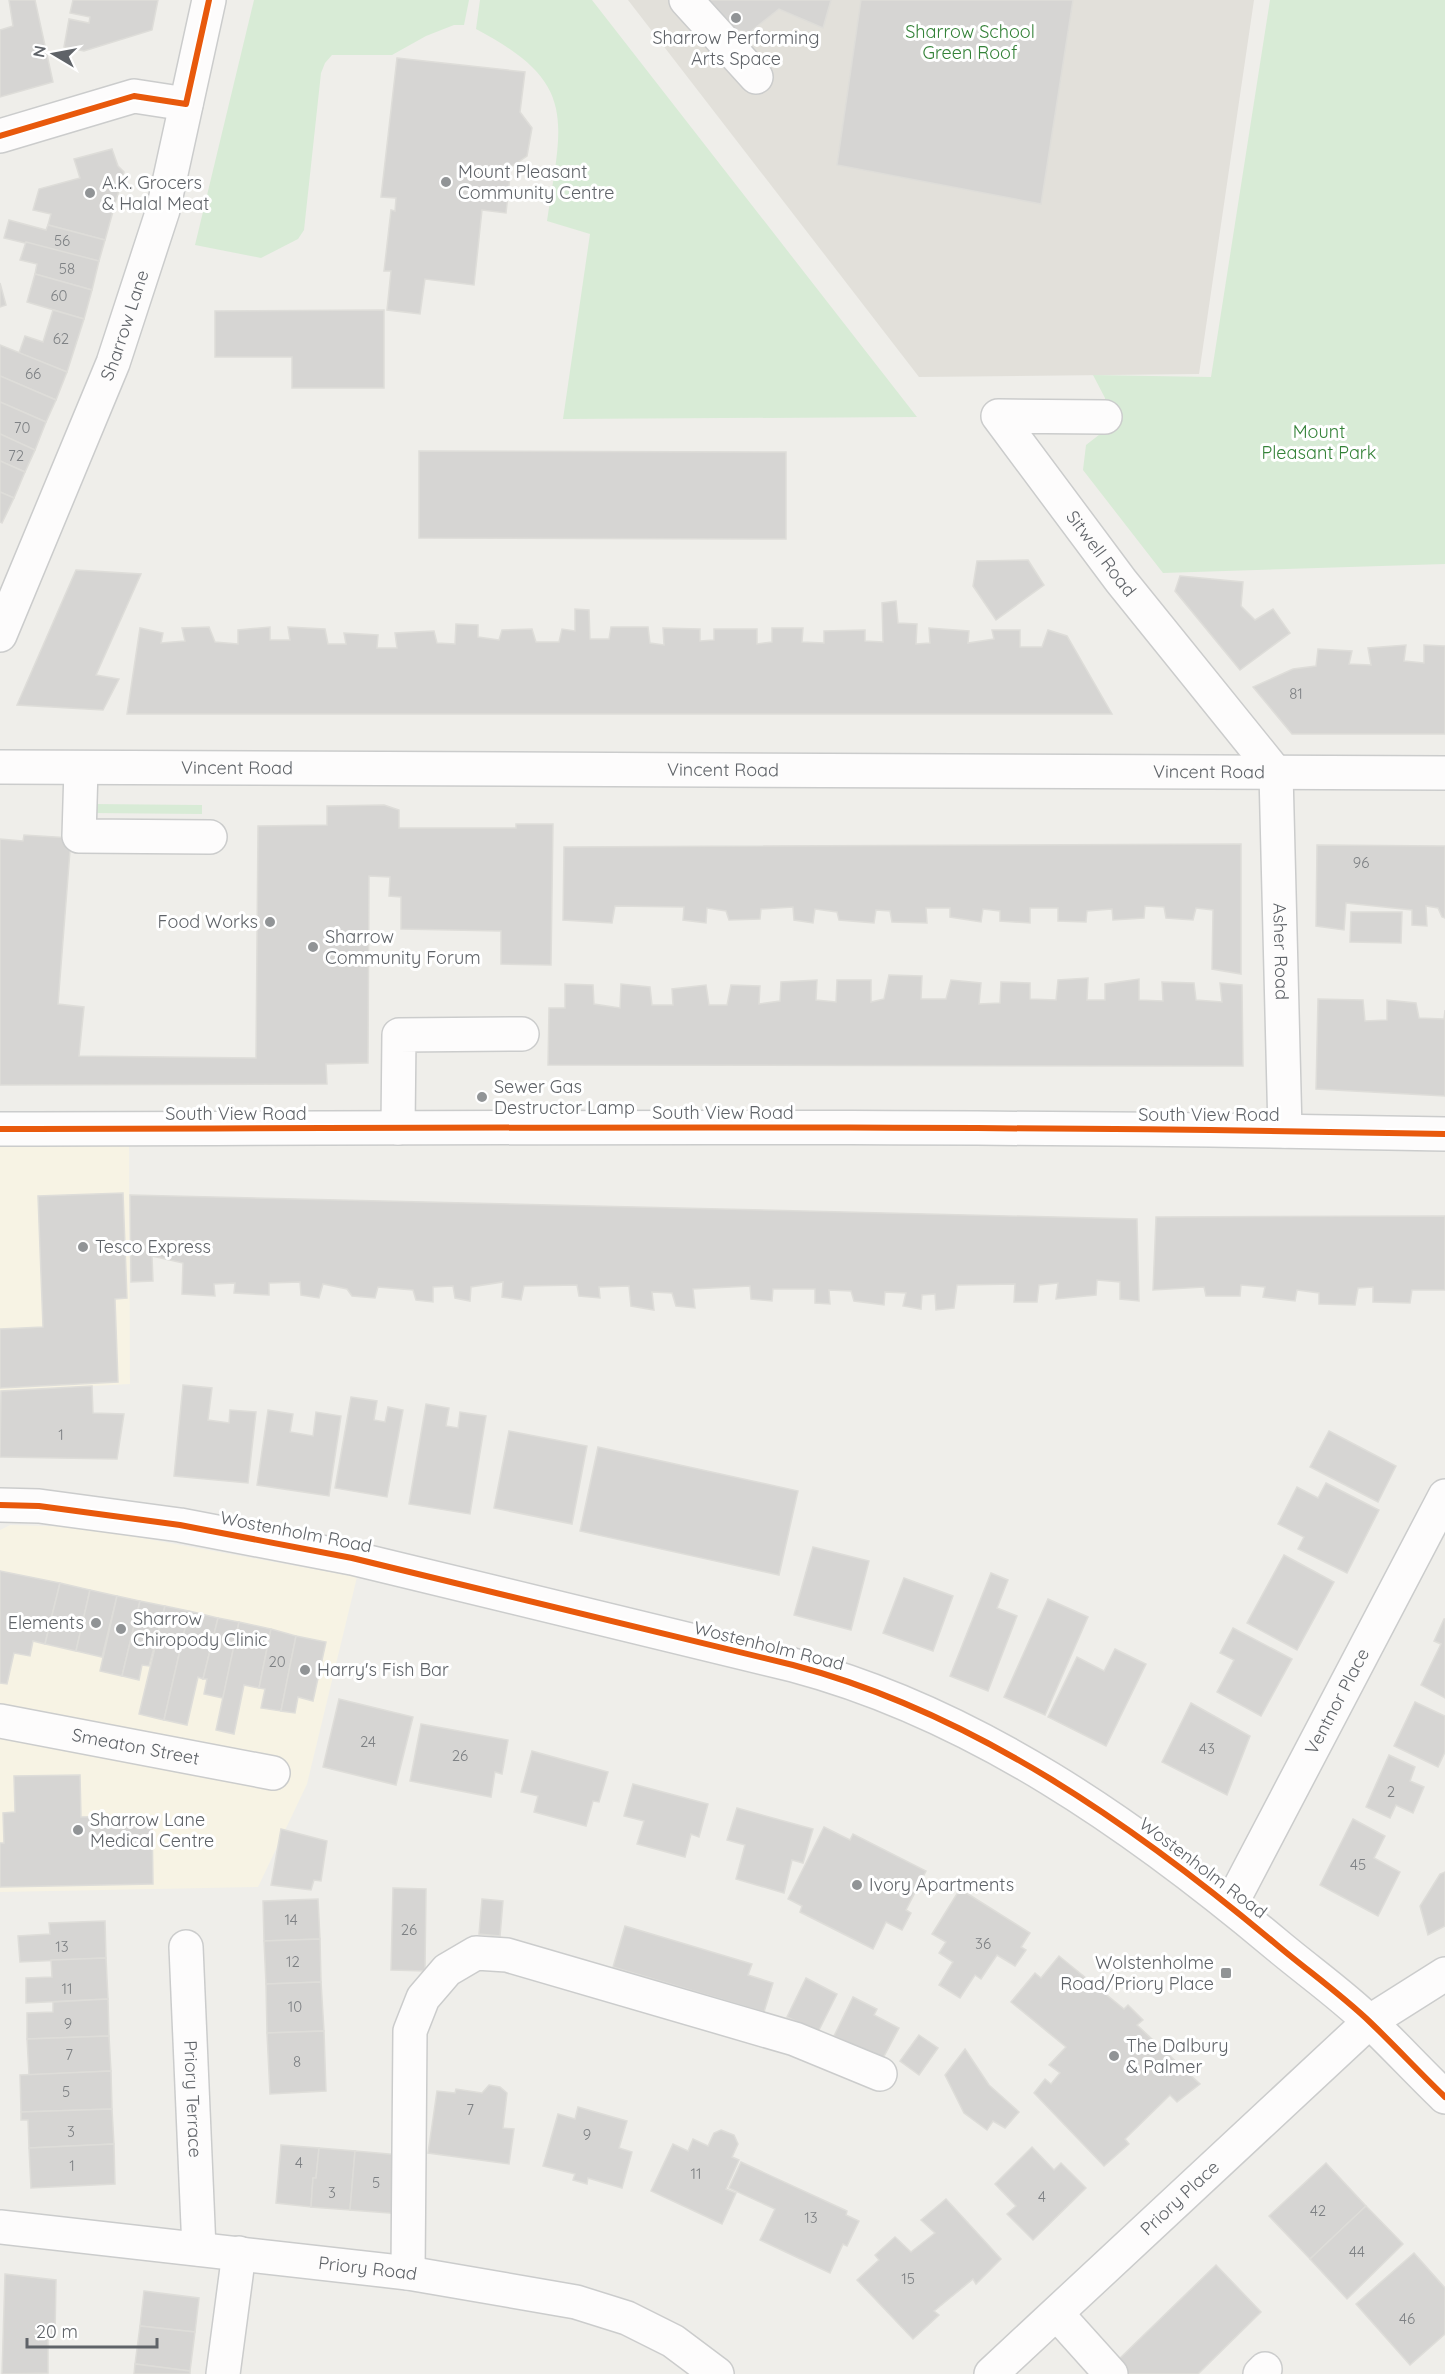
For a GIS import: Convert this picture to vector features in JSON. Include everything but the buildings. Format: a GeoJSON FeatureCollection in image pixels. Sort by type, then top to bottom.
{"type":"FeatureCollection","features":[{"type":"Feature","properties":{"kind":"street","name":"Sharrow Lane"},"geometry":{"type":"LineString","coordinates":[[0,635],[113,363],[163,210],[209,0]]}},
{"type":"Feature","properties":{"kind":"street"},"geometry":{"type":"LineString","coordinates":[[686,0],[756,77]]}},
{"type":"Feature","properties":{"kind":"street"},"geometry":{"type":"LineString","coordinates":[[0,136],[134,96],[186,104]]}},
{"type":"Feature","properties":{"kind":"street","name":"Sitwell Road"},"geometry":{"type":"LineString","coordinates":[[1104,417],[998,416],[1121,581],[1276,773]]}},
{"type":"Feature","properties":{"kind":"street","name":"Vincent Road"},"geometry":{"type":"LineString","coordinates":[[0,767],[1445,773]]}},
{"type":"Feature","properties":{"kind":"street"},"geometry":{"type":"LineString","coordinates":[[81,769],[79,836],[210,837]]}},
{"type":"Feature","properties":{"kind":"street","name":"Asher Road"},"geometry":{"type":"LineString","coordinates":[[1276,773],[1286,1131]]}},
{"type":"Feature","properties":{"kind":"street"},"geometry":{"type":"LineString","coordinates":[[398,1128],[399,1035],[522,1034]]}},
{"type":"Feature","properties":{"kind":"street","name":"South View Road"},"geometry":{"type":"LineString","coordinates":[[0,1129],[1286,1131],[1445,1134]]}},
{"type":"Feature","properties":{"kind":"street","name":"Ventnor Place"},"geometry":{"type":"LineString","coordinates":[[1230,1906],[1445,1496]]}},
{"type":"Feature","properties":{"kind":"street","name":"Wostenholm Road"},"geometry":{"type":"LineString","coordinates":[[0,1505],[39,1506],[180,1525],[352,1558],[828,1675],[889,1696],[1037,1770],[1166,1857],[1230,1906],[1369,2022],[1445,2097]]}},
{"type":"Feature","properties":{"kind":"street","name":"Smeaton Street"},"geometry":{"type":"LineString","coordinates":[[0,1721],[273,1773]]}},
{"type":"Feature","properties":{"kind":"street","name":"Priory Terrace"},"geometry":{"type":"LineString","coordinates":[[186,1947],[199,2249]]}},
{"type":"Feature","properties":{"kind":"street"},"geometry":{"type":"LineString","coordinates":[[408,2273],[410,2031],[423,1998],[447,1970],[476,1953],[507,1955],[795,2039],[880,2074]]}},
{"type":"Feature","properties":{"kind":"street","name":"Priory Place"},"geometry":{"type":"LineString","coordinates":[[991,2374],[1369,2022],[1445,1974]]}},
{"type":"Feature","properties":{"kind":"street","name":"Priory Road"},"geometry":{"type":"LineString","coordinates":[[0,2227],[408,2273],[576,2302],[627,2318],[673,2342],[717,2374]]}},
{"type":"Feature","properties":{"kind":"street"},"geometry":{"type":"LineString","coordinates":[[223,2374],[239,2253]]}},
{"type":"Feature","properties":{"kind":"street"},"geometry":{"type":"LineString","coordinates":[[1057,2314],[1111,2374]]}},
{"type":"Feature","properties":{"kind":"shaded area"},"geometry":{"type":"Polygon","coordinates":[[[628,0],[1254,0],[1199,374],[919,377],[628,0]]]}},
{"type":"Feature","properties":{"kind":"shaded area"},"geometry":{"type":"Polygon","coordinates":[[[0,1139],[129,1143],[130,1384],[0,1391],[0,1139]]]}},
{"type":"Feature","properties":{"kind":"shaded area"},"geometry":{"type":"Polygon","coordinates":[[[10,1525],[82,1527],[357,1577],[307,1784],[258,1887],[0,1892],[0,1530],[10,1525]]]}},
{"type":"Feature","properties":{"kind":"green space"},"geometry":{"type":"Polygon","coordinates":[[[254,0],[469,0],[464,25],[454,25],[426,36],[392,55],[332,55],[325,63],[321,73],[304,230],[298,239],[261,258],[195,245],[254,0]]]}},
{"type":"Feature","properties":{"kind":"green space"},"geometry":{"type":"Polygon","coordinates":[[[480,0],[592,0],[917,417],[563,419],[590,234],[547,221],[557,156],[556,107],[548,87],[533,68],[509,49],[476,29],[480,0]]]}},
{"type":"Feature","properties":{"kind":"green space","name":"Mount Pleasant Park"},"geometry":{"type":"Polygon","coordinates":[[[1270,0],[1445,0],[1445,564],[1163,573],[1083,470],[1086,445],[1104,431],[1105,398],[1093,375],[1211,377],[1270,0]]]}},
{"type":"Feature","properties":{"kind":"green space"},"geometry":{"type":"Polygon","coordinates":[[[92,804],[202,805],[202,814],[92,813],[92,804]]]}},
{"type":"Feature","properties":{"kind":"cycle path"},"geometry":{"type":"LineString","coordinates":[[0,136],[134,96],[186,104],[209,0]]}},
{"type":"Feature","properties":{"kind":"cycle path"},"geometry":{"type":"LineString","coordinates":[[0,1129],[903,1128],[1445,1134]]}},
{"type":"Feature","properties":{"kind":"cycle path"},"geometry":{"type":"LineString","coordinates":[[0,1505],[39,1506],[180,1525],[352,1558],[793,1665],[860,1686],[925,1712],[988,1743],[1050,1778],[1167,1858],[1348,2003],[1445,2097]]}},
{"type":"Feature","properties":{"kind":"place","name":"Sharrow Performing Arts Space"},"geometry":{"type":"Point","coordinates":[736,18]}},
{"type":"Feature","properties":{"kind":"place","name":"Mount Pleasant Community Centre"},"geometry":{"type":"Point","coordinates":[446,182]}},
{"type":"Feature","properties":{"kind":"place","name":"A.K. Grocers & Halal Meat"},"geometry":{"type":"Point","coordinates":[90,193]}},
{"type":"Feature","properties":{"kind":"place","name":"Food Works"},"geometry":{"type":"Point","coordinates":[270,922]}},
{"type":"Feature","properties":{"kind":"place","name":"Sharrow Community Forum"},"geometry":{"type":"Point","coordinates":[313,947]}},
{"type":"Feature","properties":{"kind":"place","name":"Sewer Gas Destructor Lamp"},"geometry":{"type":"Point","coordinates":[482,1097]}},
{"type":"Feature","properties":{"kind":"place","name":"Tesco Express"},"geometry":{"type":"Point","coordinates":[83,1247]}},
{"type":"Feature","properties":{"kind":"place","name":"Elements"},"geometry":{"type":"Point","coordinates":[96,1623]}},
{"type":"Feature","properties":{"kind":"place","name":"Sharrow Chiropody Clinic"},"geometry":{"type":"Point","coordinates":[121,1629]}},
{"type":"Feature","properties":{"kind":"place","name":"Harry's Fish Bar"},"geometry":{"type":"Point","coordinates":[305,1670]}},
{"type":"Feature","properties":{"kind":"place","name":"Sharrow Lane Medical Centre"},"geometry":{"type":"Point","coordinates":[78,1830]}},
{"type":"Feature","properties":{"kind":"place","name":"Ivory Apartments"},"geometry":{"type":"Point","coordinates":[857,1885]}},
{"type":"Feature","properties":{"kind":"place","name":"Wolstenholme Road/Priory Place"},"geometry":{"type":"Point","coordinates":[1226,1973]}},
{"type":"Feature","properties":{"kind":"place","name":"The Dalbury & Palmer"},"geometry":{"type":"Point","coordinates":[1114,2056]}},
{"type":"Feature","properties":{"kind":"park label","name":"Sharrow School Green Roof"},"geometry":{"type":"Point","coordinates":[970,42]}}]}
